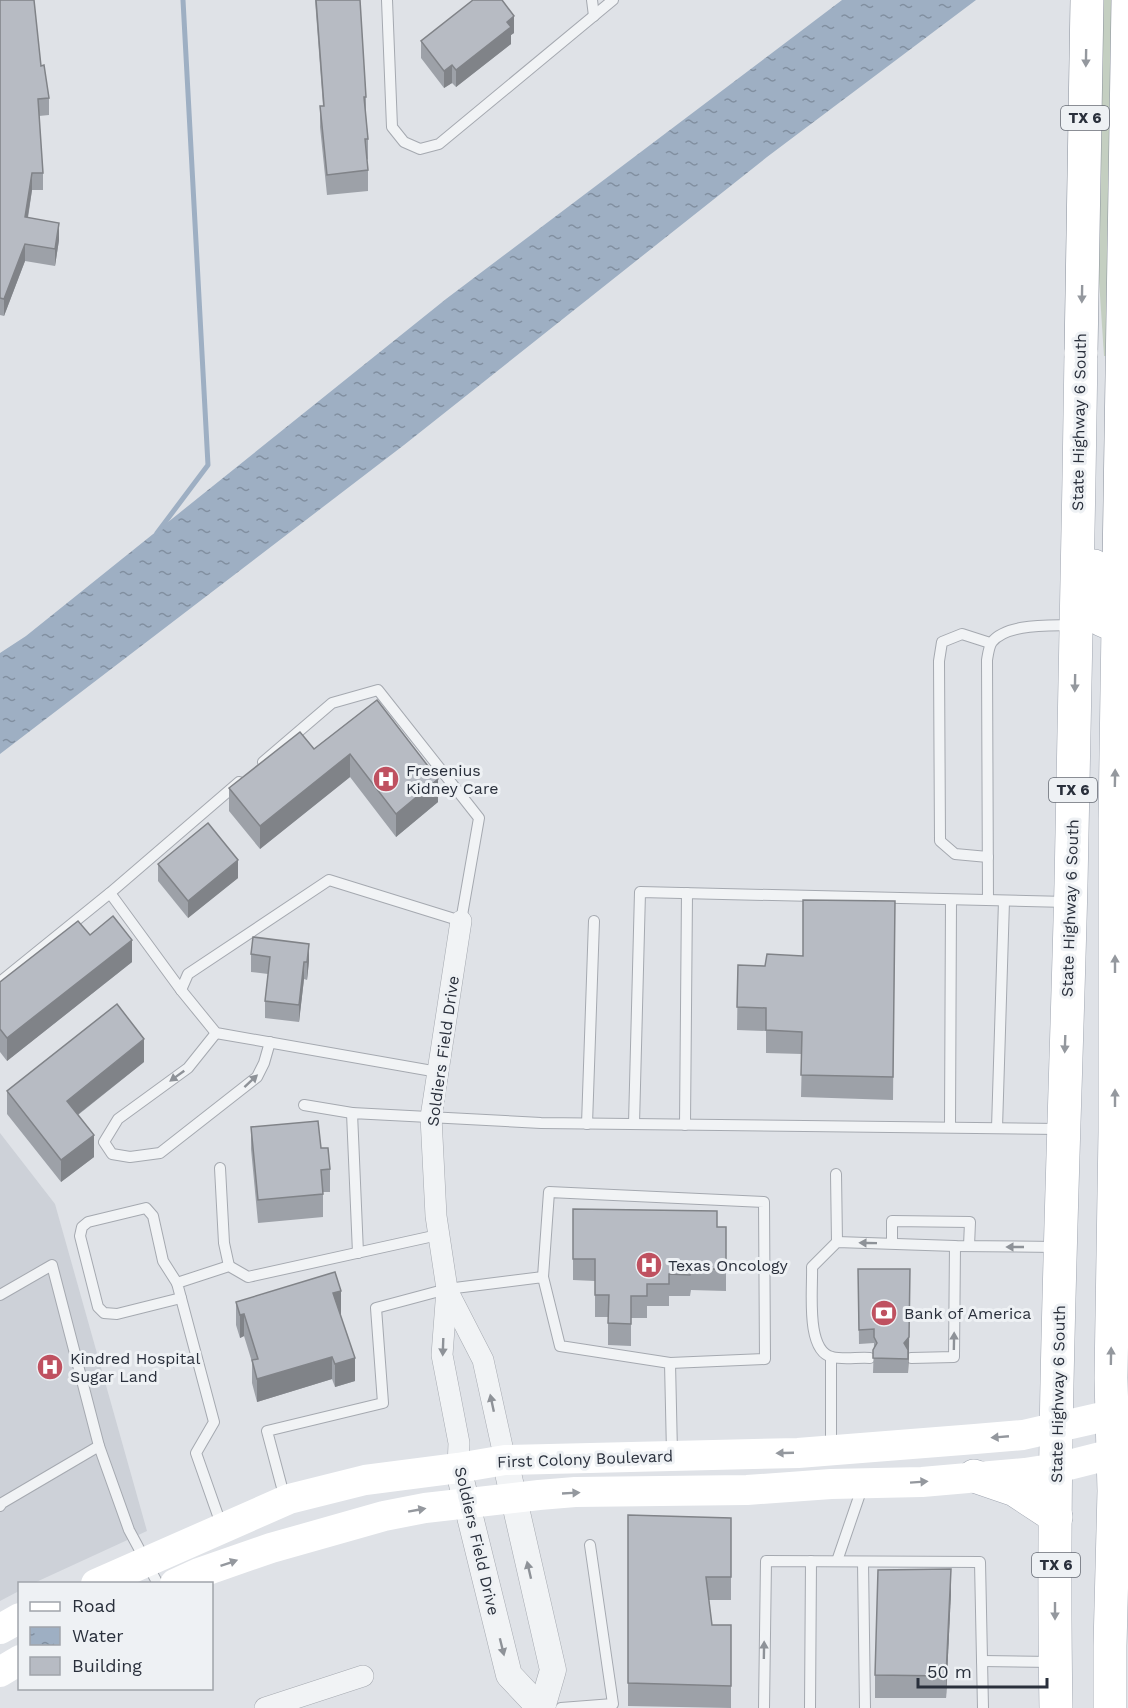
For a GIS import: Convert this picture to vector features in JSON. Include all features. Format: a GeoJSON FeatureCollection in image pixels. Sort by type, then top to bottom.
{"type":"FeatureCollection","features":[{"type":"Feature","properties":{"kind":"main road","name":"State Highway 6 South"},"geometry":{"type":"LineString","coordinates":[[1056,1708],[1060,1247],[1071,903],[1087,0]]}},
{"type":"Feature","properties":{"kind":"main road","name":"TX 6"},"geometry":{"type":"LineString","coordinates":[[1110,1708],[1110,1646],[1121,1533],[1120,1412],[1111,1378],[1121,1132],[1116,718],[1123,627],[1128,0]]}},
{"type":"Feature","properties":{"kind":"main road"},"geometry":{"type":"LineString","coordinates":[[1078,529],[1098,573],[1098,603],[1102,620],[1123,627]]}},
{"type":"Feature","properties":{"kind":"main road"},"geometry":{"type":"LineString","coordinates":[[1076,625],[1092,637],[1097,650],[1097,682],[1116,718]]}},
{"type":"Feature","properties":{"kind":"main road","name":"First Colony Boulevard"},"geometry":{"type":"LineString","coordinates":[[105,1582],[152,1572],[222,1527],[285,1500],[365,1480],[505,1460],[831,1450],[1023,1435],[1120,1412]]}},
{"type":"Feature","properties":{"kind":"main road","name":"First Colony Boulevard"},"geometry":{"type":"LineString","coordinates":[[179,1582],[271,1548],[384,1516],[466,1504],[575,1492],[747,1490],[922,1482],[1025,1473],[1057,1468],[1121,1452]]}},
{"type":"Feature","properties":{"kind":"main road"},"geometry":{"type":"LineString","coordinates":[[974,1476],[1015,1490],[1056,1517]]}},
{"type":"Feature","properties":{"kind":"main road"},"geometry":{"type":"LineString","coordinates":[[0,1629],[18,1619]]}},
{"type":"Feature","properties":{"kind":"main road"},"geometry":{"type":"LineString","coordinates":[[0,1672],[18,1661]]}},
{"type":"Feature","properties":{"kind":"street","name":"Soldiers Field Drive"},"geometry":{"type":"LineString","coordinates":[[447,1289],[483,1360],[553,1670],[541,1708],[509,1675],[458,1468],[459,1443],[442,1355],[447,1289],[438,1235],[430,1117],[461,921]]}},
{"type":"Feature","properties":{"kind":"street"},"geometry":{"type":"LineString","coordinates":[[265,1708],[363,1676]]}},
{"type":"Feature","properties":{"kind":"lane"},"geometry":{"type":"LineString","coordinates":[[387,0],[392,127],[404,142],[420,149],[439,144],[613,0]]}},
{"type":"Feature","properties":{"kind":"lane"},"geometry":{"type":"LineString","coordinates":[[592,0],[594,16]]}},
{"type":"Feature","properties":{"kind":"lane"},"geometry":{"type":"LineString","coordinates":[[988,900],[987,660],[990,643],[1002,633],[1018,628],[1076,625]]}},
{"type":"Feature","properties":{"kind":"lane"},"geometry":{"type":"LineString","coordinates":[[988,857],[955,854],[940,841],[939,661],[942,642],[962,634],[990,643]]}},
{"type":"Feature","properties":{"kind":"lane"},"geometry":{"type":"LineString","coordinates":[[0,982],[110,893],[332,703],[378,690],[479,818],[461,921],[328,880],[188,974],[181,990]]}},
{"type":"Feature","properties":{"kind":"lane"},"geometry":{"type":"LineString","coordinates":[[634,1124],[640,892],[1071,903]]}},
{"type":"Feature","properties":{"kind":"lane"},"geometry":{"type":"LineString","coordinates":[[110,893],[216,1034],[438,1072]]}},
{"type":"Feature","properties":{"kind":"lane"},"geometry":{"type":"LineString","coordinates":[[685,1125],[687,893]]}},
{"type":"Feature","properties":{"kind":"lane"},"geometry":{"type":"LineString","coordinates":[[950,1127],[951,900]]}},
{"type":"Feature","properties":{"kind":"lane"},"geometry":{"type":"LineString","coordinates":[[997,1128],[1004,901]]}},
{"type":"Feature","properties":{"kind":"lane"},"geometry":{"type":"LineString","coordinates":[[587,1124],[594,921]]}},
{"type":"Feature","properties":{"kind":"lane"},"geometry":{"type":"LineString","coordinates":[[216,1034],[188,1068],[118,1119],[104,1142],[112,1154],[130,1157],[160,1153],[257,1077],[270,1042]]}},
{"type":"Feature","properties":{"kind":"lane"},"geometry":{"type":"LineString","coordinates":[[304,1105],[352,1113],[541,1123],[1063,1129]]}},
{"type":"Feature","properties":{"kind":"lane"},"geometry":{"type":"LineString","coordinates":[[352,1113],[358,1253]]}},
{"type":"Feature","properties":{"kind":"lane"},"geometry":{"type":"LineString","coordinates":[[220,1168],[224,1244],[229,1266]]}},
{"type":"Feature","properties":{"kind":"lane"},"geometry":{"type":"LineString","coordinates":[[836,1174],[837,1242],[812,1267],[813,1333],[818,1347],[831,1357],[870,1358]]}},
{"type":"Feature","properties":{"kind":"lane"},"geometry":{"type":"LineString","coordinates":[[549,1192],[765,1202],[765,1359],[670,1363],[560,1346],[543,1277],[549,1192]]}},
{"type":"Feature","properties":{"kind":"lane"},"geometry":{"type":"LineString","coordinates":[[181,1298],[117,1314],[104,1313],[98,1307],[80,1236],[82,1227],[88,1222],[146,1208],[153,1216],[164,1261],[177,1283],[181,1298],[214,1422],[196,1453],[222,1527]]}},
{"type":"Feature","properties":{"kind":"lane"},"geometry":{"type":"LineString","coordinates":[[892,1243],[892,1221],[970,1222],[969,1246]]}},
{"type":"Feature","properties":{"kind":"lane"},"geometry":{"type":"LineString","coordinates":[[177,1283],[229,1266],[249,1277],[438,1235]]}},
{"type":"Feature","properties":{"kind":"lane"},"geometry":{"type":"LineString","coordinates":[[837,1242],[1060,1247]]}},
{"type":"Feature","properties":{"kind":"lane"},"geometry":{"type":"LineString","coordinates":[[911,1358],[954,1357],[955,1246]]}},
{"type":"Feature","properties":{"kind":"lane"},"geometry":{"type":"LineString","coordinates":[[0,1295],[52,1265],[99,1446],[129,1530],[152,1572]]}},
{"type":"Feature","properties":{"kind":"lane"},"geometry":{"type":"LineString","coordinates":[[285,1500],[267,1431],[383,1403],[376,1308],[447,1289],[543,1277]]}},
{"type":"Feature","properties":{"kind":"lane"},"geometry":{"type":"LineString","coordinates":[[831,1357],[831,1450]]}},
{"type":"Feature","properties":{"kind":"lane"},"geometry":{"type":"LineString","coordinates":[[670,1363],[672,1456]]}},
{"type":"Feature","properties":{"kind":"lane"},"geometry":{"type":"LineString","coordinates":[[0,1506],[99,1446]]}},
{"type":"Feature","properties":{"kind":"lane"},"geometry":{"type":"LineString","coordinates":[[837,1561],[864,1484]]}},
{"type":"Feature","properties":{"kind":"lane"},"geometry":{"type":"LineString","coordinates":[[561,1708],[614,1706],[590,1545]]}},
{"type":"Feature","properties":{"kind":"lane"},"geometry":{"type":"LineString","coordinates":[[764,1708],[766,1561],[980,1562],[983,1708]]}},
{"type":"Feature","properties":{"kind":"lane"},"geometry":{"type":"LineString","coordinates":[[810,1708],[811,1561]]}},
{"type":"Feature","properties":{"kind":"lane"},"geometry":{"type":"LineString","coordinates":[[863,1562],[865,1708]]}},
{"type":"Feature","properties":{"kind":"lane"},"geometry":{"type":"LineString","coordinates":[[982,1661],[1055,1662]]}},
{"type":"Feature","properties":{"kind":"shaded area","name":"Kindred Hospital Sugar Land"},"geometry":{"type":"Polygon","coordinates":[[[0,1133],[55,1204],[147,1531],[36,1582],[18,1582],[18,1592],[0,1601],[0,1133]]]}},
{"type":"Feature","properties":{"kind":"green space"},"geometry":{"type":"Polygon","coordinates":[[[1101,0],[1112,0],[1107,356],[1104,356],[1098,265],[1101,0]]]}},
{"type":"Feature","properties":{"kind":"water"},"geometry":{"type":"Polygon","coordinates":[[[842,0],[976,0],[767,157],[404,445],[0,754],[0,653],[26,636],[446,299],[842,0]]]}},
{"type":"Feature","properties":{"kind":"building"},"geometry":{"type":"Polygon","coordinates":[[[0,0],[34,0],[41,66],[44,65],[49,98],[38,99],[43,173],[32,173],[25,217],[59,223],[55,249],[25,244],[4,299],[0,298],[0,0]]]}},
{"type":"Feature","properties":{"kind":"building"},"geometry":{"type":"Polygon","coordinates":[[[316,0],[360,0],[368,170],[327,175],[320,106],[324,106],[316,0]]]}},
{"type":"Feature","properties":{"kind":"building"},"geometry":{"type":"Polygon","coordinates":[[[473,0],[502,0],[514,16],[507,22],[511,27],[456,70],[452,65],[444,71],[421,41],[473,0]]]}},
{"type":"Feature","properties":{"kind":"building"},"geometry":{"type":"Polygon","coordinates":[[[377,700],[438,779],[396,814],[350,754],[260,826],[229,788],[300,732],[314,749],[377,700]]]}},
{"type":"Feature","properties":{"kind":"building"},"geometry":{"type":"Polygon","coordinates":[[[208,823],[238,860],[188,901],[158,864],[208,823]]]}},
{"type":"Feature","properties":{"kind":"building"},"geometry":{"type":"Polygon","coordinates":[[[803,900],[895,901],[893,1077],[801,1075],[802,1032],[766,1030],[766,1008],[737,1007],[738,965],[765,966],[767,954],[803,956],[803,900]]]}},
{"type":"Feature","properties":{"kind":"building"},"geometry":{"type":"Polygon","coordinates":[[[113,916],[132,940],[7,1038],[0,1029],[0,982],[78,921],[90,935],[113,916]]]}},
{"type":"Feature","properties":{"kind":"building"},"geometry":{"type":"Polygon","coordinates":[[[253,937],[309,944],[307,962],[304,962],[299,1005],[265,1001],[270,957],[251,954],[253,937]]]}},
{"type":"Feature","properties":{"kind":"building"},"geometry":{"type":"Polygon","coordinates":[[[117,1004],[144,1039],[67,1101],[94,1135],[61,1160],[7,1091],[117,1004]]]}},
{"type":"Feature","properties":{"kind":"building"},"geometry":{"type":"Polygon","coordinates":[[[318,1121],[321,1148],[328,1148],[330,1169],[321,1170],[323,1194],[258,1200],[251,1127],[318,1121]]]}},
{"type":"Feature","properties":{"kind":"building","name":"Texas Oncology"},"geometry":{"type":"Polygon","coordinates":[[[573,1209],[717,1211],[717,1227],[726,1227],[726,1269],[691,1269],[690,1275],[669,1274],[669,1284],[647,1284],[647,1296],[631,1296],[631,1324],[608,1323],[609,1295],[595,1295],[595,1259],[573,1259],[573,1209]]]}},
{"type":"Feature","properties":{"kind":"building","name":"Bank of America"},"geometry":{"type":"Polygon","coordinates":[[[858,1269],[910,1269],[909,1337],[904,1343],[908,1350],[908,1359],[873,1358],[873,1350],[877,1343],[874,1329],[859,1330],[858,1269]]]}},
{"type":"Feature","properties":{"kind":"building"},"geometry":{"type":"Polygon","coordinates":[[[335,1272],[341,1291],[333,1293],[355,1358],[335,1364],[332,1357],[257,1379],[252,1360],[258,1359],[244,1314],[240,1315],[236,1302],[335,1272]]]}},
{"type":"Feature","properties":{"kind":"building"},"geometry":{"type":"Polygon","coordinates":[[[628,1515],[731,1518],[731,1577],[706,1577],[712,1625],[731,1625],[731,1686],[628,1683],[628,1515]]]}},
{"type":"Feature","properties":{"kind":"building"},"geometry":{"type":"Polygon","coordinates":[[[951,1569],[946,1676],[875,1675],[878,1570],[951,1569]]]}},
{"type":"Feature","properties":{"kind":"waterway"},"geometry":{"type":"LineString","coordinates":[[157,533],[208,465],[183,0]]}},
{"type":"Feature","properties":{"kind":"place","name":"Fresenius Kidney Care"},"geometry":{"type":"Point","coordinates":[386,779]}},
{"type":"Feature","properties":{"kind":"place","name":"Texas Oncology"},"geometry":{"type":"Point","coordinates":[649,1265]}},
{"type":"Feature","properties":{"kind":"place","name":"Bank of America"},"geometry":{"type":"Point","coordinates":[884,1313]}},
{"type":"Feature","properties":{"kind":"place","name":"Kindred Hospital Sugar Land"},"geometry":{"type":"Point","coordinates":[50,1367]}}]}
